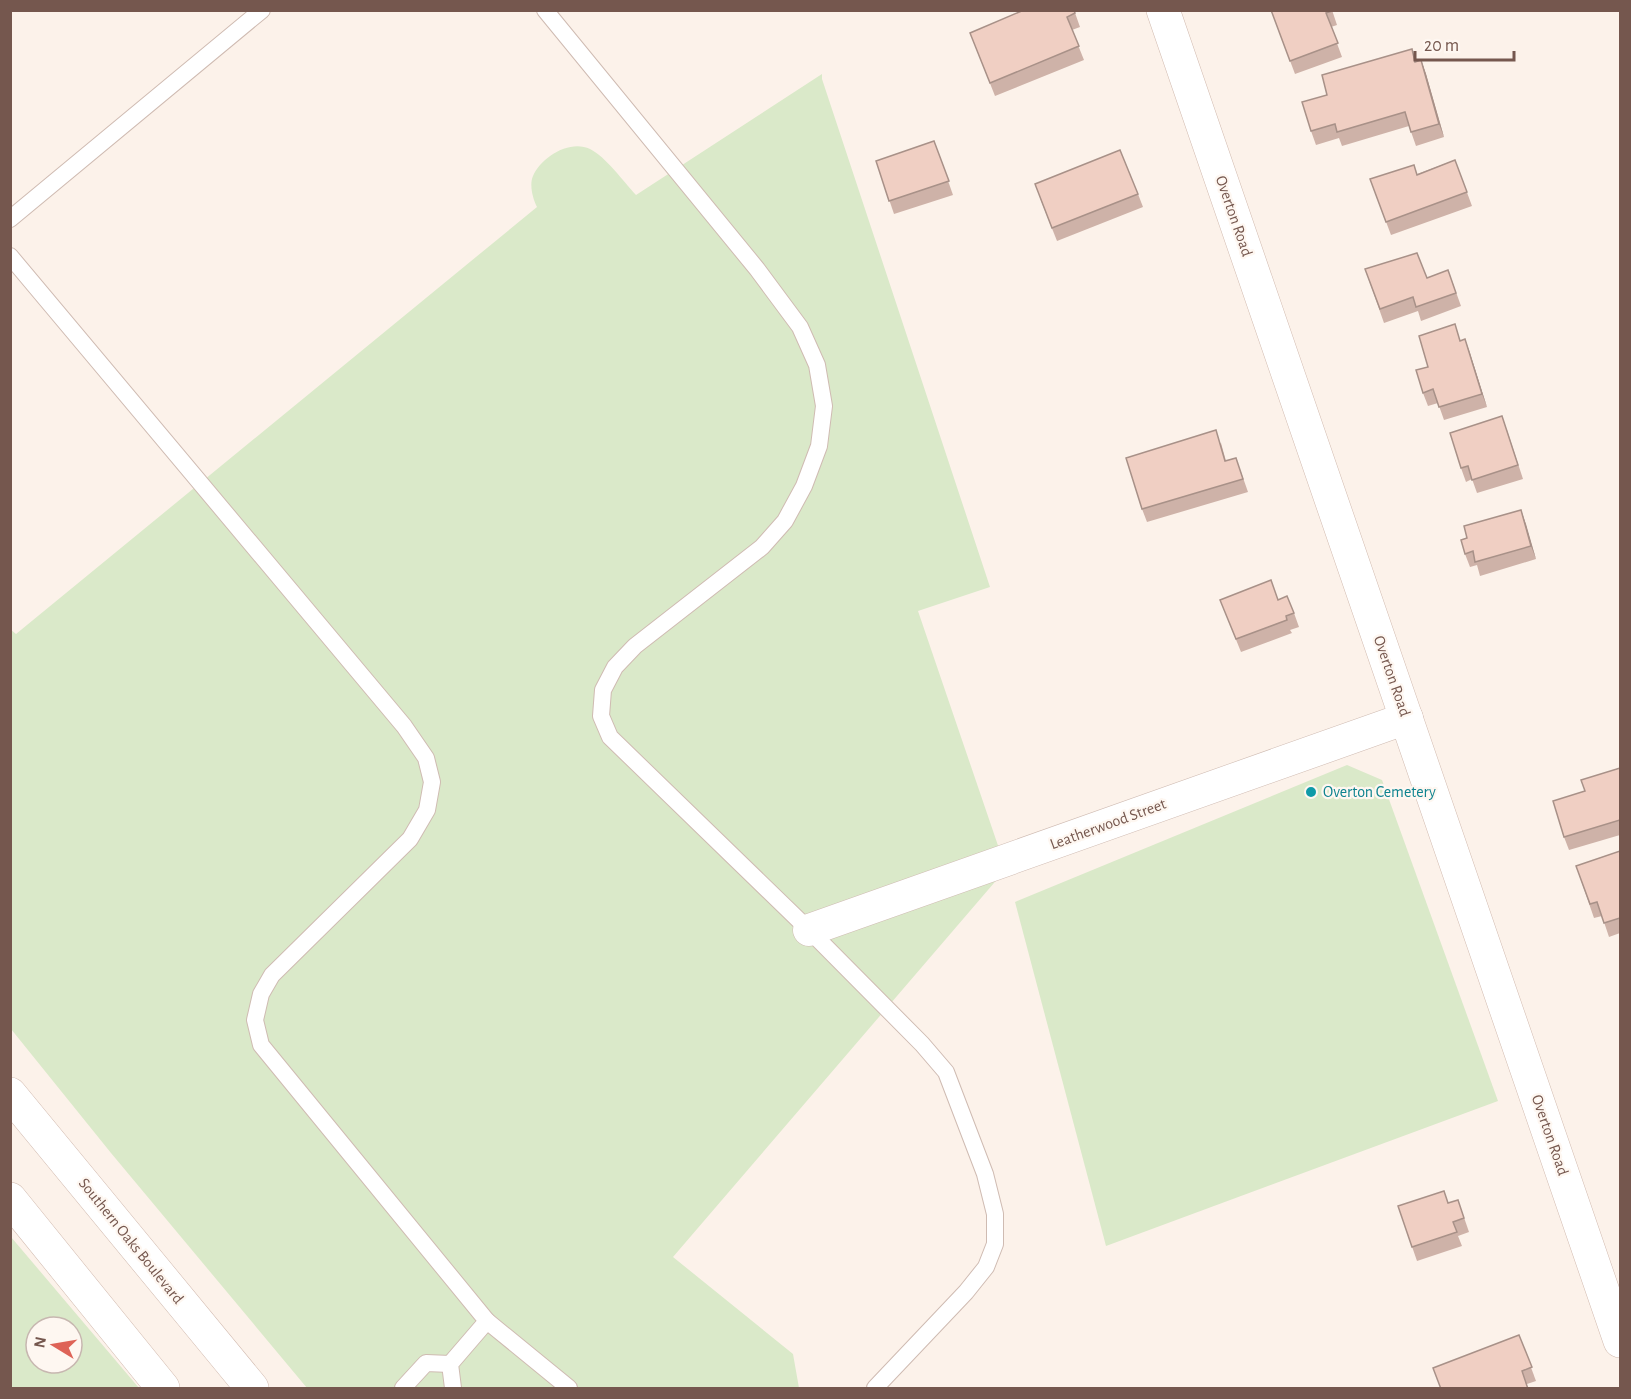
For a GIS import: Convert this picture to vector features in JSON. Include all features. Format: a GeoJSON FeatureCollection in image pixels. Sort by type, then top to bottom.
{"type":"FeatureCollection","features":[{"type":"Feature","properties":{"kind":"street","name":"Overton Road"},"geometry":{"type":"LineString","coordinates":[[1163,10],[1620,1341]]}},
{"type":"Feature","properties":{"kind":"street","name":"Leatherwood Street"},"geometry":{"type":"LineString","coordinates":[[809,930],[1407,718]]}},
{"type":"Feature","properties":{"kind":"street","name":"Southern Oaks Boulevard"},"geometry":{"type":"LineString","coordinates":[[10,1094],[252,1389]]}},
{"type":"Feature","properties":{"kind":"street"},"geometry":{"type":"LineString","coordinates":[[10,1199],[163,1389]]}},
{"type":"Feature","properties":{"kind":"lane"},"geometry":{"type":"LineString","coordinates":[[10,219],[262,10]]}},
{"type":"Feature","properties":{"kind":"lane"},"geometry":{"type":"LineString","coordinates":[[545,10],[757,269],[800,327],[817,365],[824,406],[819,446],[804,486],[785,521],[762,547],[635,646],[615,667],[603,690],[601,716],[610,737],[809,930],[922,1044],[946,1072],[985,1174],[995,1214],[994,1244],[986,1267],[966,1292],[875,1389]]}},
{"type":"Feature","properties":{"kind":"lane"},"geometry":{"type":"LineString","coordinates":[[10,256],[404,726],[426,758],[432,782],[427,810],[410,839],[272,975],[261,994],[255,1020],[261,1045],[487,1321],[569,1389]]}},
{"type":"Feature","properties":{"kind":"lane"},"geometry":{"type":"LineString","coordinates":[[453,1389],[450,1364],[487,1321]]}},
{"type":"Feature","properties":{"kind":"lane"},"geometry":{"type":"LineString","coordinates":[[403,1389],[426,1363],[450,1364]]}},
{"type":"Feature","properties":{"kind":"green space"},"geometry":{"type":"Polygon","coordinates":[[[822,74],[990,587],[918,611],[1006,869],[673,1257],[793,1354],[799,1388],[307,1388],[11,1029],[10,629],[16,634],[537,207],[531,184],[537,169],[549,156],[574,146],[590,149],[608,163],[636,195],[822,74]]]}},
{"type":"Feature","properties":{"kind":"green space"},"geometry":{"type":"Polygon","coordinates":[[[1347,765],[1382,780],[1498,1101],[1106,1246],[1015,902],[1347,765]]]}},
{"type":"Feature","properties":{"kind":"green space"},"geometry":{"type":"Polygon","coordinates":[[[10,1237],[77,1315],[24,1315],[24,1375],[84,1375],[84,1323],[139,1388],[11,1388],[10,1237]]]}},
{"type":"Feature","properties":{"kind":"building"},"geometry":{"type":"Polygon","coordinates":[[[1024,10],[1074,10],[1075,13],[1067,17],[1079,46],[990,83],[970,33],[1024,10]]]}},
{"type":"Feature","properties":{"kind":"building"},"geometry":{"type":"Polygon","coordinates":[[[1271,10],[1332,10],[1326,13],[1338,43],[1290,61],[1271,10]]]}},
{"type":"Feature","properties":{"kind":"building"},"geometry":{"type":"Polygon","coordinates":[[[1412,49],[1415,62],[1421,60],[1439,124],[1411,132],[1405,112],[1337,132],[1335,124],[1311,131],[1302,102],[1327,95],[1322,75],[1412,49]]]}},
{"type":"Feature","properties":{"kind":"building"},"geometry":{"type":"Polygon","coordinates":[[[934,141],[949,181],[889,201],[876,161],[934,141]]]}},
{"type":"Feature","properties":{"kind":"building"},"geometry":{"type":"Polygon","coordinates":[[[1120,150],[1138,194],[1052,228],[1035,184],[1120,150]]]}},
{"type":"Feature","properties":{"kind":"building"},"geometry":{"type":"Polygon","coordinates":[[[1455,160],[1467,192],[1386,222],[1370,179],[1414,165],[1417,175],[1455,160]]]}},
{"type":"Feature","properties":{"kind":"building"},"geometry":{"type":"Polygon","coordinates":[[[1417,253],[1427,278],[1448,270],[1456,293],[1416,307],[1413,297],[1380,309],[1365,269],[1417,253]]]}},
{"type":"Feature","properties":{"kind":"building"},"geometry":{"type":"Polygon","coordinates":[[[1455,324],[1460,341],[1465,339],[1482,394],[1439,407],[1433,389],[1423,393],[1416,370],[1428,367],[1419,336],[1455,324]]]}},
{"type":"Feature","properties":{"kind":"building"},"geometry":{"type":"Polygon","coordinates":[[[1502,416],[1518,465],[1472,480],[1468,466],[1461,468],[1450,433],[1502,416]]]}},
{"type":"Feature","properties":{"kind":"building"},"geometry":{"type":"Polygon","coordinates":[[[1216,430],[1225,461],[1236,458],[1243,479],[1142,509],[1126,458],[1216,430]]]}},
{"type":"Feature","properties":{"kind":"building"},"geometry":{"type":"Polygon","coordinates":[[[1521,510],[1531,546],[1475,562],[1473,551],[1465,554],[1461,540],[1467,538],[1464,526],[1521,510]]]}},
{"type":"Feature","properties":{"kind":"building"},"geometry":{"type":"Polygon","coordinates":[[[1271,580],[1278,600],[1287,596],[1294,613],[1286,616],[1287,620],[1236,639],[1220,600],[1271,580]]]}},
{"type":"Feature","properties":{"kind":"building"},"geometry":{"type":"Polygon","coordinates":[[[1620,768],[1620,820],[1564,837],[1553,801],[1585,791],[1581,780],[1620,768]]]}},
{"type":"Feature","properties":{"kind":"building"},"geometry":{"type":"Polygon","coordinates":[[[1620,851],[1620,918],[1604,923],[1597,902],[1590,904],[1576,866],[1620,851]]]}},
{"type":"Feature","properties":{"kind":"building"},"geometry":{"type":"Polygon","coordinates":[[[1444,1191],[1448,1203],[1458,1200],[1464,1218],[1453,1222],[1457,1232],[1412,1247],[1398,1206],[1444,1191]]]}},
{"type":"Feature","properties":{"kind":"building"},"geometry":{"type":"Polygon","coordinates":[[[1519,1335],[1532,1367],[1522,1371],[1528,1389],[1441,1389],[1433,1368],[1519,1335]]]}},
{"type":"Feature","properties":{"kind":"place","name":"Overton Cemetery"},"geometry":{"type":"Point","coordinates":[1311,792]}}]}
